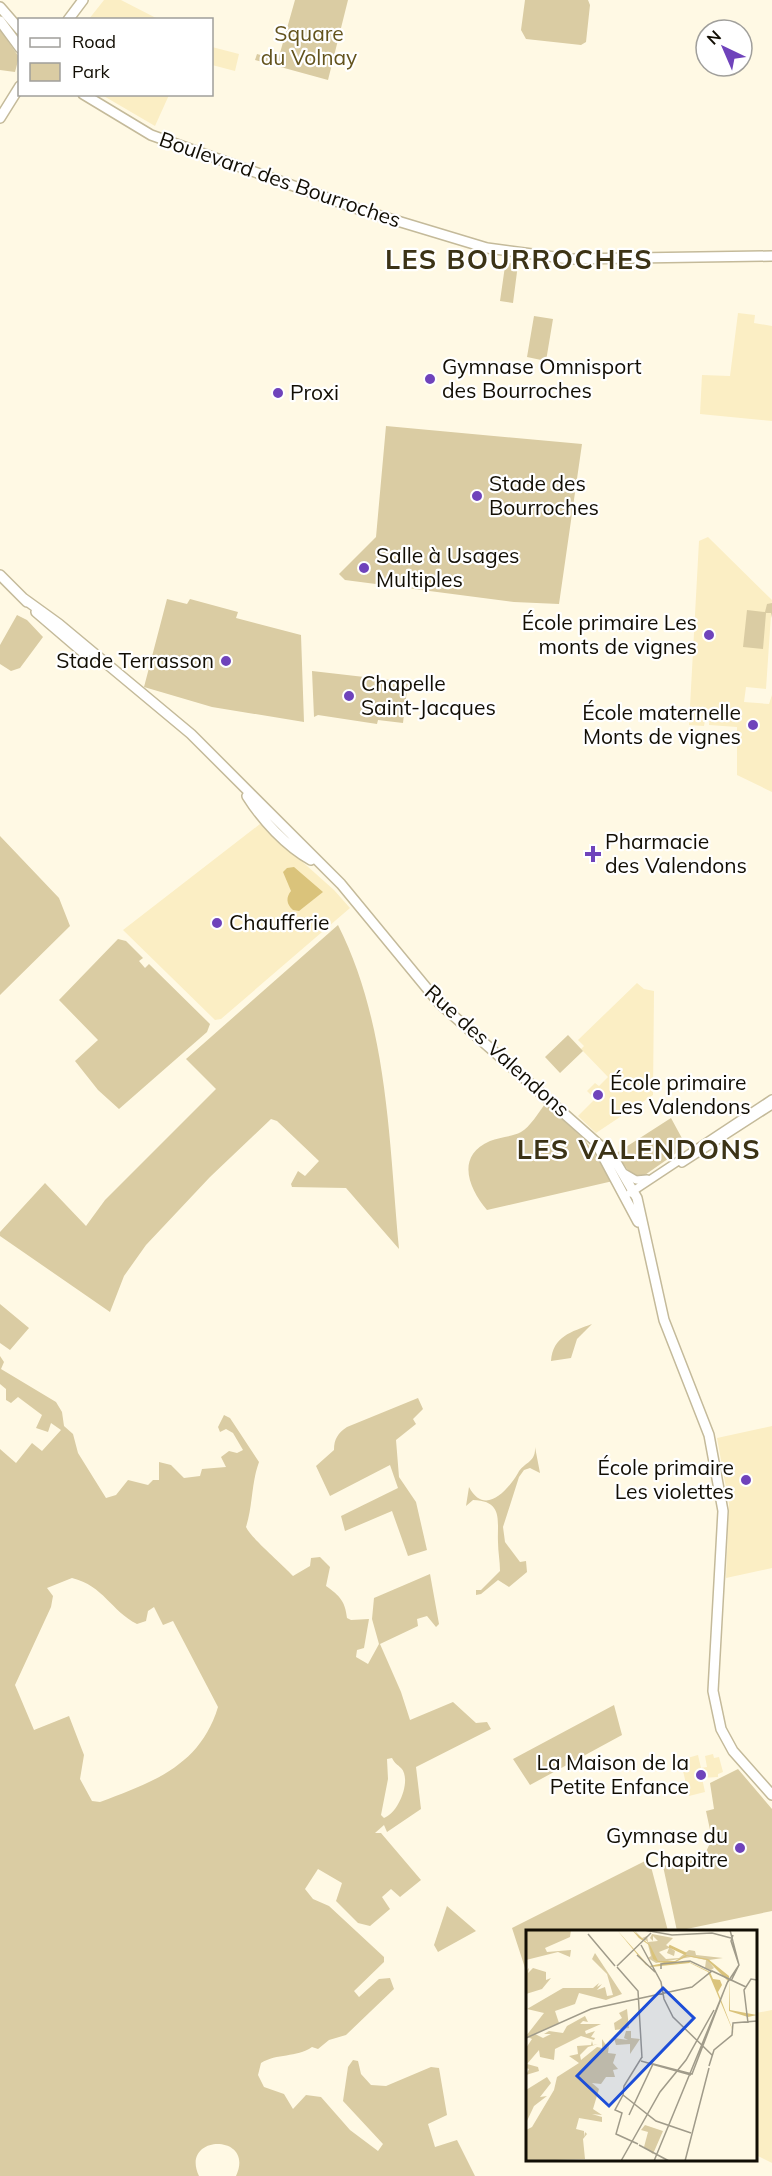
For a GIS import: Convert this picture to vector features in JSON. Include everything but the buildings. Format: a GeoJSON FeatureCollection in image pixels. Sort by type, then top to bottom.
{"type":"FeatureCollection","features":[{"type":"Feature","properties":{"kind":"main road"},"geometry":{"type":"LineString","coordinates":[[70,18],[83,0]]}},
{"type":"Feature","properties":{"kind":"main road"},"geometry":{"type":"LineString","coordinates":[[0,7],[18,28]]}},
{"type":"Feature","properties":{"kind":"main road"},"geometry":{"type":"LineString","coordinates":[[0,20],[18,39]]}},
{"type":"Feature","properties":{"kind":"main road"},"geometry":{"type":"LineString","coordinates":[[0,20],[18,45]]}},
{"type":"Feature","properties":{"kind":"main road"},"geometry":{"type":"LineString","coordinates":[[0,118],[18,89]]}},
{"type":"Feature","properties":{"kind":"main road","name":"Boulevard des Bourroches"},"geometry":{"type":"LineString","coordinates":[[86,96],[151,135],[361,210],[488,248],[570,259],[772,256]]}},
{"type":"Feature","properties":{"kind":"main road","name":"Rue des Valendons"},"geometry":{"type":"LineString","coordinates":[[0,575],[54,630],[120,676]]}},
{"type":"Feature","properties":{"kind":"main road","name":"Rue des Valendons"},"geometry":{"type":"LineString","coordinates":[[23,598],[84,645],[191,734],[243,789],[256,811],[335,878],[439,1003],[613,1157],[614,1167],[632,1192]]}},
{"type":"Feature","properties":{"kind":"main road"},"geometry":{"type":"LineString","coordinates":[[38,608],[54,630],[61,631],[84,645]]}},
{"type":"Feature","properties":{"kind":"main road"},"geometry":{"type":"LineString","coordinates":[[632,1192],[664,1320],[709,1435],[723,1511],[714,1691],[719,1719],[733,1751],[772,1795]]}},
{"type":"Feature","properties":{"kind":"street"},"geometry":{"type":"LineString","coordinates":[[632,1192],[772,1099]]}},
{"type":"Feature","properties":{"kind":"street"},"geometry":{"type":"LineString","coordinates":[[632,1192],[772,1105]]}},
{"type":"Feature","properties":{"kind":"street"},"geometry":{"type":"LineString","coordinates":[[614,1167],[642,1181],[659,1173]]}},
{"type":"Feature","properties":{"kind":"shaded area"},"geometry":{"type":"Polygon","coordinates":[[[104,0],[121,0],[156,18],[90,18],[104,0]]]}},
{"type":"Feature","properties":{"kind":"shaded area"},"geometry":{"type":"Polygon","coordinates":[[[213,47],[239,54],[235,71],[213,65],[213,47]]]}},
{"type":"Feature","properties":{"kind":"shaded area"},"geometry":{"type":"Polygon","coordinates":[[[104,96],[168,96],[155,126],[104,96]]]}},
{"type":"Feature","properties":{"kind":"shaded area"},"geometry":{"type":"Polygon","coordinates":[[[738,313],[755,315],[754,323],[772,326],[772,421],[700,414],[702,375],[730,376],[738,313]]]}},
{"type":"Feature","properties":{"kind":"shaded area"},"geometry":{"type":"Polygon","coordinates":[[[708,537],[772,600],[766,689],[746,687],[744,702],[769,704],[772,695],[772,792],[737,775],[737,727],[709,725],[710,715],[706,715],[704,726],[689,725],[699,541],[708,537]]]}},
{"type":"Feature","properties":{"kind":"shaded area"},"geometry":{"type":"Polygon","coordinates":[[[260,824],[334,890],[350,908],[221,1019],[215,1020],[123,930],[260,824]]]}},
{"type":"Feature","properties":{"kind":"shaded area"},"geometry":{"type":"Polygon","coordinates":[[[294,867],[323,892],[299,911],[293,910],[288,903],[291,891],[283,872],[287,868],[294,867]]]}},
{"type":"Feature","properties":{"kind":"shaded area"},"geometry":{"type":"Polygon","coordinates":[[[637,983],[644,989],[654,991],[653,1095],[596,1133],[578,1116],[595,1099],[587,1091],[595,1083],[599,1086],[608,1077],[581,1049],[584,1046],[578,1040],[637,983]]]}},
{"type":"Feature","properties":{"kind":"shaded area"},"geometry":{"type":"Polygon","coordinates":[[[772,1426],[772,1568],[726,1578],[729,1504],[717,1438],[772,1426]]]}},
{"type":"Feature","properties":{"kind":"shaded area","name":"La Maison de la Petite Enfance"},"geometry":{"type":"Polygon","coordinates":[[[713,1754],[714,1758],[719,1757],[723,1772],[718,1774],[718,1777],[702,1778],[705,1792],[689,1796],[683,1771],[687,1770],[684,1759],[698,1755],[701,1768],[707,1767],[705,1756],[713,1754]]]}},
{"type":"Feature","properties":{"kind":"shaded area"},"geometry":{"type":"Polygon","coordinates":[[[772,2010],[772,2163],[757,2156],[757,2013],[772,2010]]]}},
{"type":"Feature","properties":{"kind":"green space","name":"Square du Volnay"},"geometry":{"type":"Polygon","coordinates":[[[295,0],[348,0],[328,80],[255,60],[257,54],[278,60],[295,0]]]}},
{"type":"Feature","properties":{"kind":"green space"},"geometry":{"type":"Polygon","coordinates":[[[525,0],[588,0],[590,5],[586,42],[581,45],[526,39],[521,30],[525,0]]]}},
{"type":"Feature","properties":{"kind":"green space"},"geometry":{"type":"Polygon","coordinates":[[[0,30],[18,56],[18,61],[15,72],[0,70],[0,30]]]}},
{"type":"Feature","properties":{"kind":"green space"},"geometry":{"type":"Polygon","coordinates":[[[509,263],[518,264],[513,303],[500,301],[505,266],[509,263]]]}},
{"type":"Feature","properties":{"kind":"green space"},"geometry":{"type":"Polygon","coordinates":[[[534,316],[553,319],[546,361],[527,357],[534,316]]]}},
{"type":"Feature","properties":{"kind":"green space","name":"Stade des Bourroches"},"geometry":{"type":"Polygon","coordinates":[[[386,426],[582,444],[559,604],[514,602],[345,580],[339,574],[376,537],[386,426]]]}},
{"type":"Feature","properties":{"kind":"green space","name":"Stade Terrasson"},"geometry":{"type":"Polygon","coordinates":[[[167,599],[187,604],[190,599],[238,612],[236,618],[301,635],[304,722],[212,707],[144,687],[167,599]]]}},
{"type":"Feature","properties":{"kind":"green space"},"geometry":{"type":"Polygon","coordinates":[[[772,603],[772,618],[771,613],[766,613],[763,649],[743,647],[747,610],[765,612],[767,604],[772,603]]]}},
{"type":"Feature","properties":{"kind":"green space"},"geometry":{"type":"Polygon","coordinates":[[[17,615],[27,620],[43,637],[20,668],[11,671],[0,664],[0,645],[17,615]]]}},
{"type":"Feature","properties":{"kind":"green space"},"geometry":{"type":"Polygon","coordinates":[[[312,671],[408,682],[403,723],[378,720],[377,724],[318,715],[314,717],[312,671]]]}},
{"type":"Feature","properties":{"kind":"green space"},"geometry":{"type":"Polygon","coordinates":[[[0,836],[59,898],[70,926],[0,995],[0,836]]]}},
{"type":"Feature","properties":{"kind":"green space"},"geometry":{"type":"Polygon","coordinates":[[[338,925],[355,963],[377,1043],[384,1084],[399,1249],[346,1188],[292,1187],[291,1184],[298,1171],[305,1176],[319,1161],[277,1121],[271,1119],[210,1177],[146,1245],[124,1276],[110,1312],[0,1236],[0,1232],[45,1183],[86,1226],[105,1200],[216,1089],[186,1059],[338,925]]]}},
{"type":"Feature","properties":{"kind":"green space"},"geometry":{"type":"Polygon","coordinates":[[[118,939],[126,941],[143,958],[139,961],[145,968],[149,964],[210,1024],[207,1032],[119,1109],[98,1090],[75,1061],[98,1040],[59,1000],[118,939]]]}},
{"type":"Feature","properties":{"kind":"green space"},"geometry":{"type":"Polygon","coordinates":[[[568,1035],[583,1051],[560,1073],[545,1057],[568,1035]]]}},
{"type":"Feature","properties":{"kind":"green space"},"geometry":{"type":"Polygon","coordinates":[[[545,1104],[585,1140],[613,1181],[487,1210],[471,1183],[469,1164],[472,1155],[479,1147],[490,1141],[524,1130],[545,1104]]]}},
{"type":"Feature","properties":{"kind":"green space"},"geometry":{"type":"Polygon","coordinates":[[[671,1118],[684,1142],[682,1149],[642,1177],[633,1176],[615,1154],[671,1118]]]}},
{"type":"Feature","properties":{"kind":"green space"},"geometry":{"type":"Polygon","coordinates":[[[0,1304],[29,1328],[10,1350],[0,1343],[0,1304]]]}},
{"type":"Feature","properties":{"kind":"green space"},"geometry":{"type":"Polygon","coordinates":[[[592,1324],[577,1339],[571,1358],[551,1361],[552,1353],[559,1340],[592,1324]]]}},
{"type":"Feature","properties":{"kind":"green space"},"geometry":{"type":"Polygon","coordinates":[[[0,1356],[4,1362],[1,1369],[56,1402],[62,1412],[64,1426],[73,1434],[78,1453],[106,1498],[116,1495],[128,1480],[148,1485],[153,1480],[159,1480],[159,1462],[171,1465],[184,1478],[200,1476],[202,1469],[226,1467],[221,1457],[229,1451],[237,1453],[243,1450],[233,1433],[226,1429],[220,1432],[218,1427],[224,1415],[230,1418],[259,1462],[246,1527],[293,1576],[310,1566],[311,1558],[320,1557],[330,1567],[326,1586],[341,1599],[347,1618],[351,1620],[369,1619],[364,1648],[357,1650],[356,1657],[368,1664],[379,1644],[372,1619],[374,1598],[430,1574],[439,1624],[436,1627],[427,1616],[417,1619],[418,1626],[380,1644],[401,1692],[410,1720],[453,1702],[476,1723],[487,1722],[491,1729],[416,1767],[421,1809],[387,1832],[384,1825],[375,1833],[381,1833],[421,1880],[400,1897],[391,1889],[382,1897],[390,1909],[370,1926],[358,1923],[336,1901],[342,1883],[318,1869],[305,1889],[313,1899],[329,1906],[384,1957],[384,1962],[354,1991],[359,1997],[379,1979],[390,1978],[394,1989],[346,2035],[329,2040],[318,2049],[312,2047],[300,2053],[267,2060],[261,2063],[258,2075],[264,2087],[284,2094],[293,2109],[306,2095],[321,2097],[350,2130],[378,2151],[383,2144],[343,2101],[348,2067],[353,2060],[358,2061],[361,2074],[371,2085],[386,2086],[431,2067],[439,2068],[447,2115],[428,2124],[435,2147],[457,2140],[475,2176],[236,2176],[239,2162],[236,2152],[228,2146],[218,2144],[207,2146],[199,2152],[196,2162],[199,2176],[0,2176],[0,1449],[16,1463],[32,1443],[42,1451],[61,1430],[51,1423],[48,1432],[36,1428],[42,1415],[18,1397],[11,1403],[6,1400],[6,1389],[0,1384],[0,1356]],[[72,1578],[47,1588],[53,1596],[51,1607],[15,1685],[34,1730],[69,1716],[84,1755],[80,1779],[92,1801],[100,1802],[156,1779],[187,1758],[210,1727],[218,1707],[173,1621],[163,1625],[154,1607],[148,1611],[146,1621],[137,1624],[128,1619],[92,1587],[72,1578]],[[392,1758],[387,1759],[388,1779],[381,1815],[384,1818],[395,1810],[399,1803],[405,1780],[404,1773],[392,1758]]]}},
{"type":"Feature","properties":{"kind":"green space"},"geometry":{"type":"Polygon","coordinates":[[[418,1398],[423,1409],[413,1419],[416,1424],[396,1440],[399,1477],[416,1502],[427,1550],[408,1556],[392,1511],[345,1531],[341,1516],[398,1488],[390,1465],[330,1496],[316,1466],[334,1450],[337,1437],[347,1427],[418,1398]]]}},
{"type":"Feature","properties":{"kind":"green space"},"geometry":{"type":"Polygon","coordinates":[[[535,1447],[540,1473],[530,1468],[524,1470],[519,1477],[503,1527],[505,1542],[520,1562],[526,1561],[527,1572],[509,1587],[498,1580],[481,1594],[476,1595],[476,1590],[481,1590],[500,1571],[498,1520],[490,1504],[473,1500],[466,1506],[469,1487],[475,1496],[482,1500],[496,1498],[508,1487],[520,1469],[532,1459],[535,1447]]]}},
{"type":"Feature","properties":{"kind":"green space"},"geometry":{"type":"Polygon","coordinates":[[[614,1705],[622,1735],[530,1785],[513,1759],[614,1705]]]}},
{"type":"Feature","properties":{"kind":"green space","name":"Gymnase du Chapitre"},"geometry":{"type":"Polygon","coordinates":[[[738,1769],[772,1809],[772,1911],[677,1930],[663,1866],[703,1858],[712,1839],[706,1811],[714,1809],[710,1783],[738,1769]]]}},
{"type":"Feature","properties":{"kind":"green space"},"geometry":{"type":"Polygon","coordinates":[[[649,1859],[668,1930],[526,1930],[526,1971],[512,1928],[649,1859]]]}},
{"type":"Feature","properties":{"kind":"green space"},"geometry":{"type":"Polygon","coordinates":[[[447,1906],[476,1931],[438,1952],[434,1945],[447,1906]]]}},
{"type":"Feature","properties":{"kind":"place","name":"Gymnase Omnisport des Bourroches"},"geometry":{"type":"Point","coordinates":[430,379]}},
{"type":"Feature","properties":{"kind":"place","name":"Proxi"},"geometry":{"type":"Point","coordinates":[278,393]}},
{"type":"Feature","properties":{"kind":"place","name":"Stade des Bourroches"},"geometry":{"type":"Point","coordinates":[477,496]}},
{"type":"Feature","properties":{"kind":"place","name":"Salle à Usages Multiples"},"geometry":{"type":"Point","coordinates":[364,568]}},
{"type":"Feature","properties":{"kind":"place","name":"École primaire Les monts de vignes"},"geometry":{"type":"Point","coordinates":[709,635]}},
{"type":"Feature","properties":{"kind":"place","name":"Stade Terrasson"},"geometry":{"type":"Point","coordinates":[226,661]}},
{"type":"Feature","properties":{"kind":"place","name":"Chapelle Saint-Jacques"},"geometry":{"type":"Point","coordinates":[349,696]}},
{"type":"Feature","properties":{"kind":"place","name":"École maternelle Monts de vignes"},"geometry":{"type":"Point","coordinates":[753,725]}},
{"type":"Feature","properties":{"kind":"place","name":"Pharmacie des Valendons"},"geometry":{"type":"Point","coordinates":[593,854]}},
{"type":"Feature","properties":{"kind":"place","name":"Chaufferie"},"geometry":{"type":"Point","coordinates":[217,923]}},
{"type":"Feature","properties":{"kind":"place","name":"École primaire Les Valendons"},"geometry":{"type":"Point","coordinates":[598,1095]}},
{"type":"Feature","properties":{"kind":"place","name":"École primaire Les violettes"},"geometry":{"type":"Point","coordinates":[746,1480]}},
{"type":"Feature","properties":{"kind":"place","name":"La Maison de la Petite Enfance"},"geometry":{"type":"Point","coordinates":[701,1775]}},
{"type":"Feature","properties":{"kind":"place","name":"Gymnase du Chapitre"},"geometry":{"type":"Point","coordinates":[740,1848]}},
{"type":"Feature","properties":{"kind":"district","name":"LES BOURROCHES"},"geometry":{"type":"Point","coordinates":[519,260]}},
{"type":"Feature","properties":{"kind":"district","name":"LES VALENDONS"},"geometry":{"type":"Point","coordinates":[639,1150]}}]}
